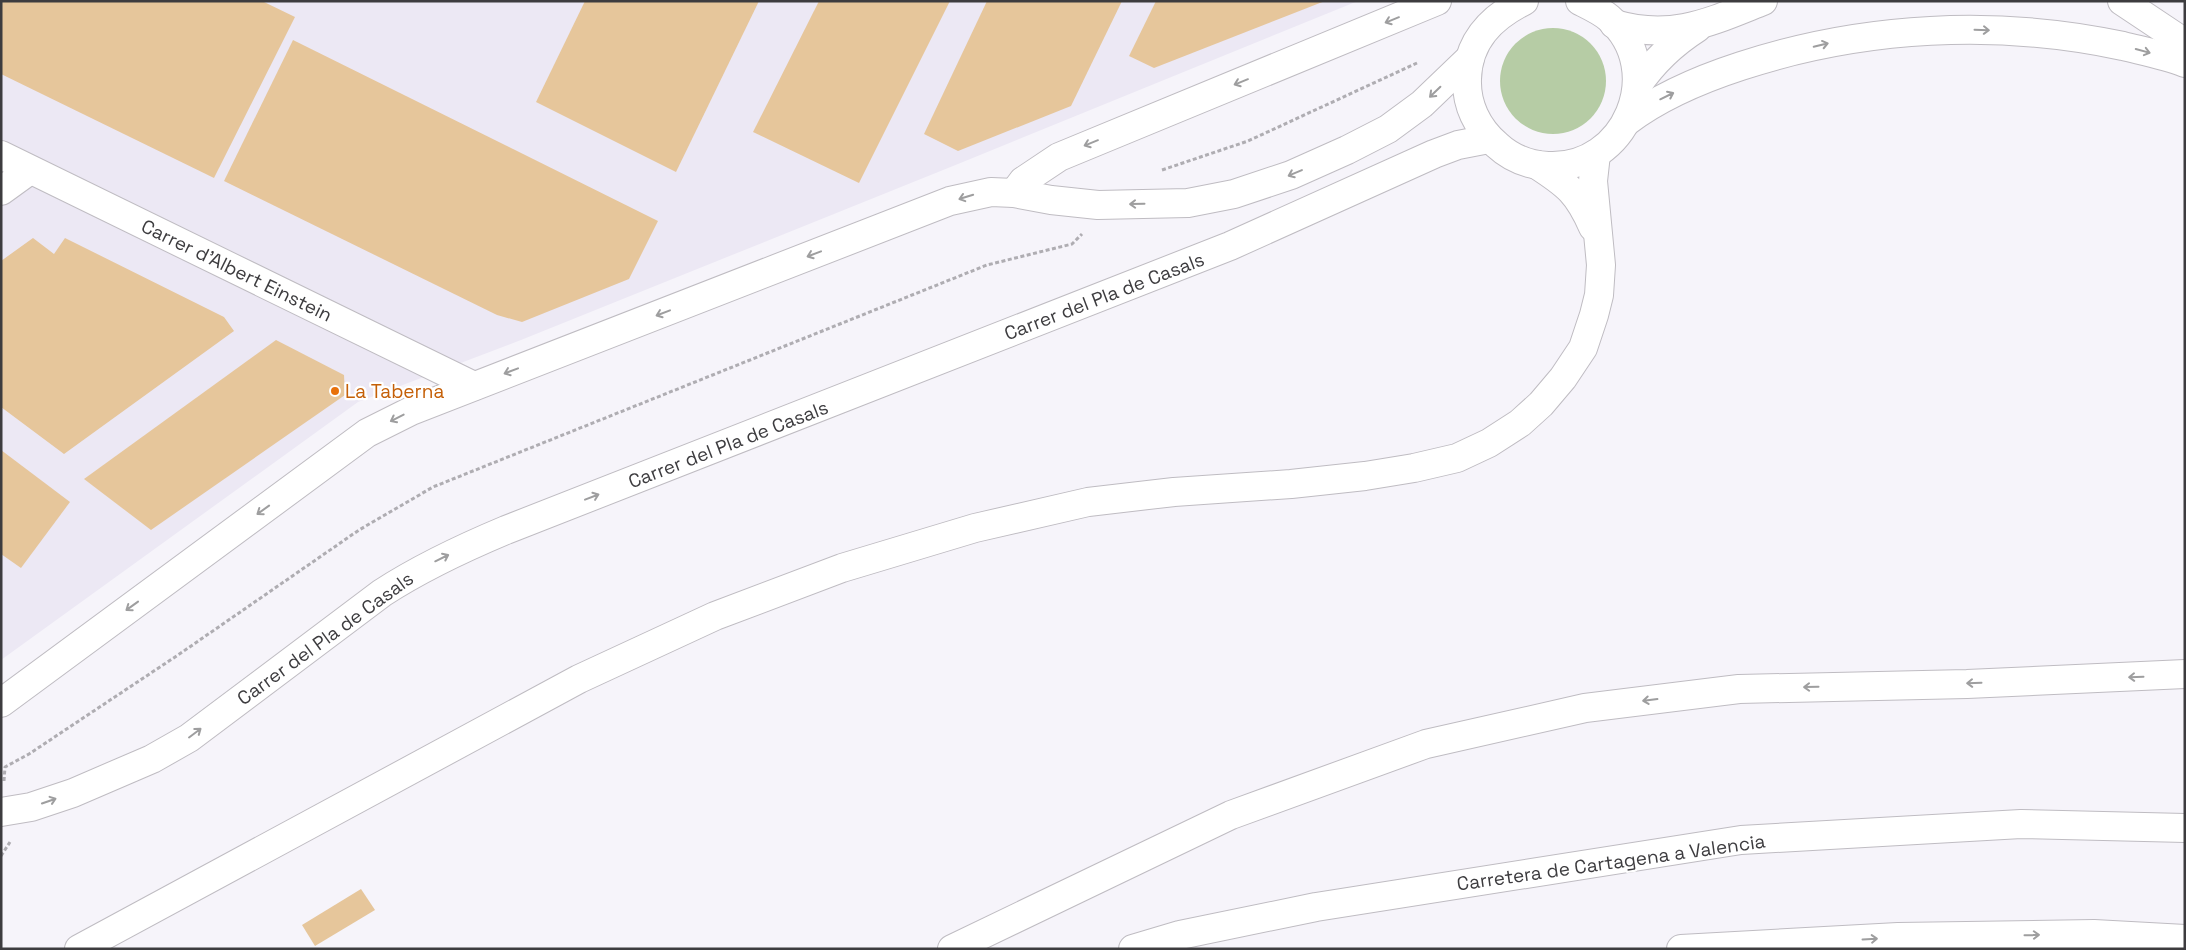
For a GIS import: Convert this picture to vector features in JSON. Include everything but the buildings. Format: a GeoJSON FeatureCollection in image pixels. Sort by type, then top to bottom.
{"type":"FeatureCollection","features":[{"type":"Feature","properties":{"kind":"main road"},"geometry":{"type":"LineString","coordinates":[[1014,193],[1023,181],[1059,157],[1437,1]]}},
{"type":"Feature","properties":{"kind":"main road"},"geometry":{"type":"LineString","coordinates":[[1524,1],[1491,21],[1480,37],[1470,58],[1467,87],[1469,101],[1480,127],[1489,139],[1503,151],[1519,160],[1537,165],[1564,165],[1578,162],[1596,154],[1618,135],[1634,105],[1637,86],[1636,67],[1631,49],[1622,33],[1614,24],[1595,8],[1580,1]]}},
{"type":"Feature","properties":{"kind":"main road"},"geometry":{"type":"LineString","coordinates":[[1637,86],[1666,50],[1703,25],[1763,1]]}},
{"type":"Feature","properties":{"kind":"main road"},"geometry":{"type":"LineString","coordinates":[[2122,1],[2185,43]]}},
{"type":"Feature","properties":{"kind":"main road"},"geometry":{"type":"LineString","coordinates":[[1614,24],[1629,28],[1666,30],[1703,25]]}},
{"type":"Feature","properties":{"kind":"main road"},"geometry":{"type":"LineString","coordinates":[[1626,122],[1647,107],[1691,85],[1762,60],[1840,41],[1922,31],[1975,30],[2057,35],[2096,40],[2185,63]]}},
{"type":"Feature","properties":{"kind":"main road"},"geometry":{"type":"LineString","coordinates":[[1,703],[367,433],[411,411],[950,202],[991,192],[1014,193],[1051,200],[1098,205],[1188,203],[1234,194],[1290,174],[1347,150],[1388,128],[1422,104],[1470,58]]}},
{"type":"Feature","properties":{"kind":"main road","name":"Carrer del Pla de Casals"},"geometry":{"type":"LineString","coordinates":[[7,811],[31,807],[73,793],[152,759],[189,738],[382,593],[415,571],[446,556],[506,530],[1230,246],[1354,192],[1434,154],[1458,145],[1489,139]]}},
{"type":"Feature","properties":{"kind":"main road"},"geometry":{"type":"LineString","coordinates":[[79,949],[579,679],[715,616],[842,568],[975,528],[1088,502],[1174,492],[1291,484],[1365,476],[1414,468],[1457,458],[1489,443],[1520,423],[1541,404],[1563,378],[1582,348],[1599,295],[1600,266],[1593,181],[1596,154]]}},
{"type":"Feature","properties":{"kind":"main road","name":"Carrer d'Albert Einstein"},"geometry":{"type":"LineString","coordinates":[[1,155],[474,386]]}},
{"type":"Feature","properties":{"kind":"main road"},"geometry":{"type":"LineString","coordinates":[[1537,165],[1565,183],[1584,206],[1597,236]]}},
{"type":"Feature","properties":{"kind":"main road"},"geometry":{"type":"LineString","coordinates":[[1,191],[30,170]]}},
{"type":"Feature","properties":{"kind":"main road"},"geometry":{"type":"LineString","coordinates":[[952,949],[1231,815],[1426,744],[1585,708],[1739,689],[1967,684],[2185,674]]}},
{"type":"Feature","properties":{"kind":"main road","name":"Carretera de Cartagena a Valencia"},"geometry":{"type":"LineString","coordinates":[[1133,949],[1180,935],[1316,907],[1741,840],[2021,824],[2185,828]]}},
{"type":"Feature","properties":{"kind":"main road"},"geometry":{"type":"LineString","coordinates":[[1681,949],[1898,937],[2094,934],[2185,939]]}},
{"type":"Feature","properties":{"kind":"path"},"geometry":{"type":"LineString","coordinates":[[1159,171],[1248,141],[1424,60]]}},
{"type":"Feature","properties":{"kind":"path"},"geometry":{"type":"LineString","coordinates":[[1,856],[14,832],[7,811],[4,781],[5,767],[29,754],[178,656],[359,530],[432,487],[987,265],[1072,244],[1083,234],[1098,205]]}},
{"type":"Feature","properties":{"kind":"shaded area"},"geometry":{"type":"Polygon","coordinates":[[[1,1],[1358,1],[521,340],[358,402],[1,660],[1,1]]]}},
{"type":"Feature","properties":{"kind":"green space"},"geometry":{"type":"Polygon","coordinates":[[[1553,28],[1573,32],[1590,44],[1602,61],[1606,81],[1602,101],[1590,118],[1573,130],[1553,134],[1533,130],[1516,118],[1504,101],[1500,81],[1504,61],[1516,44],[1533,32],[1553,28]]]}},
{"type":"Feature","properties":{"kind":"place","name":"La Taberna"},"geometry":{"type":"Point","coordinates":[335,391]}}]}
